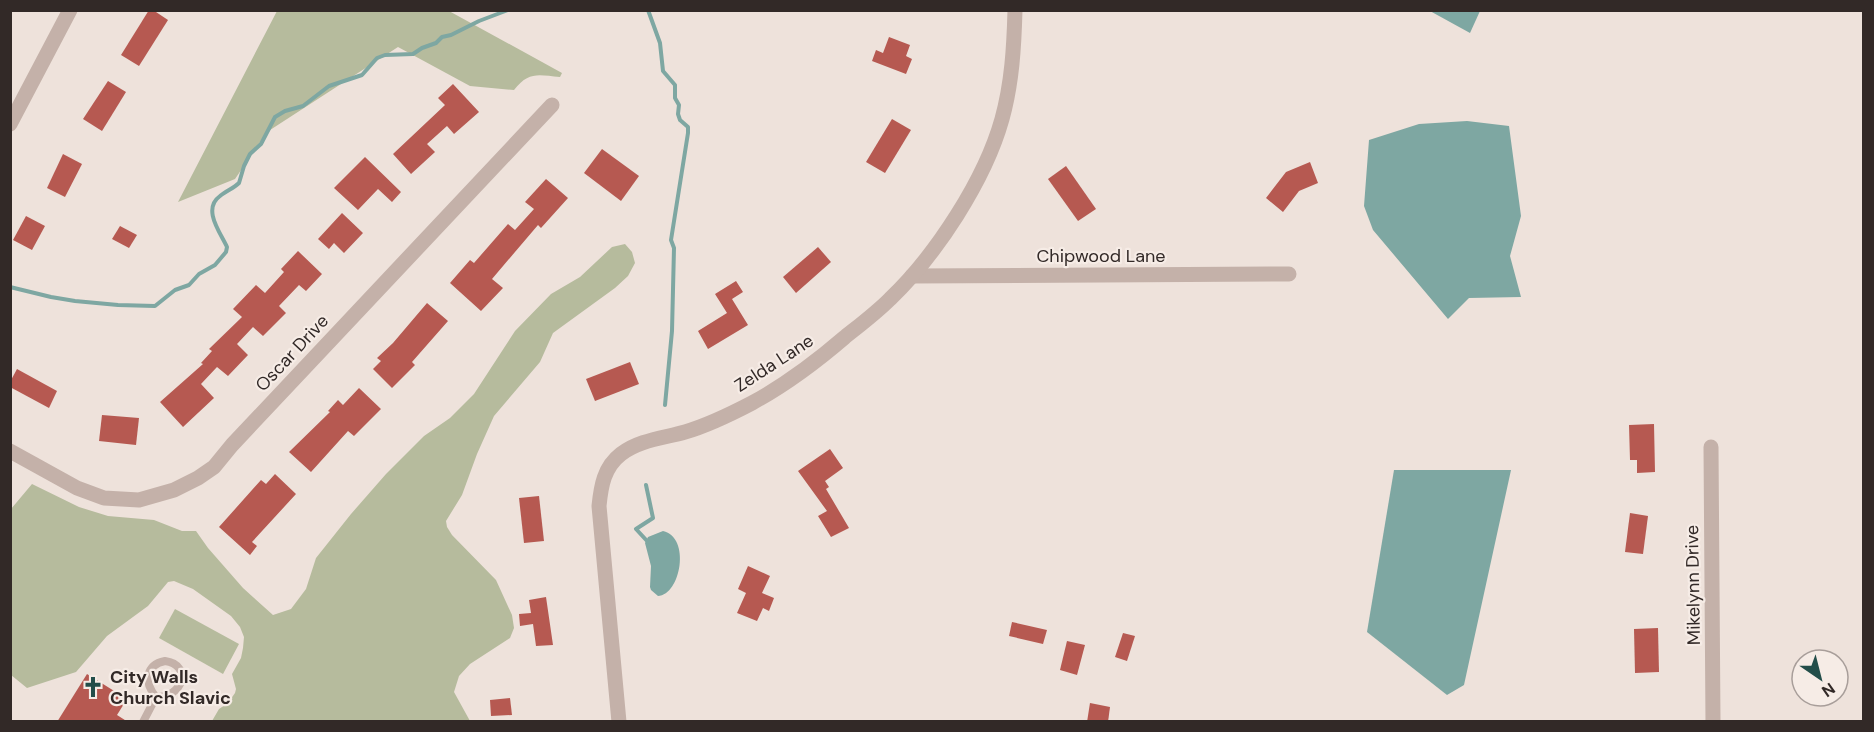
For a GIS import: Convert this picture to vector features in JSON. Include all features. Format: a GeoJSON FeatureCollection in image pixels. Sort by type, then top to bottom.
{"type":"FeatureCollection","features":[{"type":"Feature","properties":{"kind":"street"},"geometry":{"type":"LineString","coordinates":[[11,121],[70,10]]}},
{"type":"Feature","properties":{"kind":"street","name":"Zelda Lane"},"geometry":{"type":"LineString","coordinates":[[619,722],[599,506],[606,471],[620,454],[629,449],[718,420],[754,402],[808,368],[890,299],[912,276],[946,233],[980,174],[991,148],[1001,121],[1009,85],[1014,50],[1015,10]]}},
{"type":"Feature","properties":{"kind":"street","name":"Oscar Drive"},"geometry":{"type":"LineString","coordinates":[[10,451],[77,488],[104,498],[139,500],[174,490],[198,478],[214,467],[232,445],[552,105]]}},
{"type":"Feature","properties":{"kind":"street","name":"Chipwood Lane"},"geometry":{"type":"LineString","coordinates":[[912,276],[1289,274]]}},
{"type":"Feature","properties":{"kind":"street","name":"Mikelynn Drive"},"geometry":{"type":"LineString","coordinates":[[1711,447],[1713,722]]}},
{"type":"Feature","properties":{"kind":"lane"},"geometry":{"type":"LineString","coordinates":[[165,661],[174,664],[182,675],[180,686],[168,696],[156,697],[148,681],[151,667],[165,661]]}},
{"type":"Feature","properties":{"kind":"lane"},"geometry":{"type":"LineString","coordinates":[[143,722],[156,697]]}},
{"type":"Feature","properties":{"kind":"green space"},"geometry":{"type":"Polygon","coordinates":[[[277,11],[449,11],[562,73],[560,77],[540,75],[529,77],[514,90],[470,86],[398,47],[267,132],[235,179],[178,202],[277,11]]]}},
{"type":"Feature","properties":{"kind":"green space"},"geometry":{"type":"Polygon","coordinates":[[[625,244],[632,252],[635,263],[628,276],[553,333],[540,362],[494,416],[462,495],[446,521],[452,535],[496,580],[512,615],[514,628],[510,638],[470,664],[459,676],[454,692],[470,721],[212,721],[219,709],[228,703],[235,693],[232,674],[241,658],[244,637],[240,627],[231,616],[193,589],[174,581],[168,582],[148,606],[107,636],[76,672],[27,688],[11,675],[11,509],[32,484],[79,507],[108,516],[154,520],[182,531],[196,531],[243,588],[273,615],[291,609],[306,589],[316,558],[351,514],[424,436],[450,418],[474,394],[515,331],[551,294],[580,277],[612,247],[625,244]]]}},
{"type":"Feature","properties":{"kind":"green space"},"geometry":{"type":"Polygon","coordinates":[[[175,609],[239,644],[223,674],[159,638],[175,609]]]}},
{"type":"Feature","properties":{"kind":"water"},"geometry":{"type":"Polygon","coordinates":[[[1430,11],[1480,11],[1470,33],[1430,11]]]}},
{"type":"Feature","properties":{"kind":"water"},"geometry":{"type":"Polygon","coordinates":[[[1467,121],[1509,126],[1521,216],[1510,256],[1521,297],[1469,298],[1448,319],[1373,230],[1364,206],[1369,140],[1419,124],[1467,121]]]}},
{"type":"Feature","properties":{"kind":"water"},"geometry":{"type":"Polygon","coordinates":[[[1394,470],[1511,470],[1464,685],[1447,695],[1367,632],[1394,470]]]}},
{"type":"Feature","properties":{"kind":"water"},"geometry":{"type":"Polygon","coordinates":[[[663,531],[672,535],[677,544],[680,565],[672,586],[666,593],[658,596],[650,587],[651,566],[645,543],[648,537],[663,531]]]}},
{"type":"Feature","properties":{"kind":"building"},"geometry":{"type":"Polygon","coordinates":[[[149,10],[153,10],[168,20],[139,66],[121,55],[149,10]]]}},
{"type":"Feature","properties":{"kind":"building"},"geometry":{"type":"Polygon","coordinates":[[[889,37],[910,45],[906,56],[912,59],[906,74],[872,61],[876,50],[883,53],[889,37]]]}},
{"type":"Feature","properties":{"kind":"building"},"geometry":{"type":"Polygon","coordinates":[[[108,81],[126,92],[102,131],[83,119],[108,81]]]}},
{"type":"Feature","properties":{"kind":"building"},"geometry":{"type":"Polygon","coordinates":[[[453,84],[479,112],[454,134],[447,126],[427,144],[435,152],[411,174],[393,154],[445,105],[438,98],[453,84]]]}},
{"type":"Feature","properties":{"kind":"building"},"geometry":{"type":"Polygon","coordinates":[[[892,119],[911,130],[885,173],[866,162],[892,119]]]}},
{"type":"Feature","properties":{"kind":"building"},"geometry":{"type":"Polygon","coordinates":[[[602,149],[639,176],[621,201],[584,173],[602,149]]]}},
{"type":"Feature","properties":{"kind":"building"},"geometry":{"type":"Polygon","coordinates":[[[63,154],[82,164],[65,197],[47,188],[63,154]]]}},
{"type":"Feature","properties":{"kind":"building"},"geometry":{"type":"Polygon","coordinates":[[[365,157],[401,192],[392,202],[378,189],[358,210],[334,188],[365,157]]]}},
{"type":"Feature","properties":{"kind":"building"},"geometry":{"type":"Polygon","coordinates":[[[1310,162],[1318,183],[1299,191],[1283,212],[1266,198],[1286,172],[1310,162]]]}},
{"type":"Feature","properties":{"kind":"building"},"geometry":{"type":"Polygon","coordinates":[[[1066,166],[1096,209],[1078,221],[1048,179],[1066,166]]]}},
{"type":"Feature","properties":{"kind":"building"},"geometry":{"type":"Polygon","coordinates":[[[546,179],[568,198],[541,228],[538,225],[492,279],[503,288],[481,311],[450,283],[470,260],[474,263],[508,224],[515,230],[534,209],[525,202],[546,179]]]}},
{"type":"Feature","properties":{"kind":"building"},"geometry":{"type":"Polygon","coordinates":[[[342,213],[363,233],[344,253],[334,243],[329,249],[318,239],[342,213]]]}},
{"type":"Feature","properties":{"kind":"building"},"geometry":{"type":"Polygon","coordinates":[[[26,216],[45,226],[32,250],[13,240],[26,216]]]}},
{"type":"Feature","properties":{"kind":"building"},"geometry":{"type":"Polygon","coordinates":[[[120,226],[137,235],[129,248],[112,239],[120,226]]]}},
{"type":"Feature","properties":{"kind":"building"},"geometry":{"type":"Polygon","coordinates":[[[818,247],[831,262],[796,293],[783,277],[818,247]]]}},
{"type":"Feature","properties":{"kind":"building"},"geometry":{"type":"Polygon","coordinates":[[[298,251],[322,274],[306,291],[299,285],[279,306],[286,313],[263,336],[253,327],[237,344],[248,355],[228,376],[217,367],[201,384],[214,398],[183,427],[160,402],[203,364],[201,363],[212,351],[209,349],[242,317],[233,309],[256,285],[265,293],[284,272],[281,269],[298,251]]]}},
{"type":"Feature","properties":{"kind":"building"},"geometry":{"type":"Polygon","coordinates":[[[736,281],[743,292],[732,299],[748,325],[708,349],[698,331],[727,313],[715,294],[736,281]]]}},
{"type":"Feature","properties":{"kind":"building"},"geometry":{"type":"Polygon","coordinates":[[[427,303],[448,321],[412,362],[415,365],[392,388],[373,369],[381,361],[377,358],[427,303]]]}},
{"type":"Feature","properties":{"kind":"building"},"geometry":{"type":"Polygon","coordinates":[[[630,362],[639,384],[595,401],[586,379],[630,362]]]}},
{"type":"Feature","properties":{"kind":"building"},"geometry":{"type":"Polygon","coordinates":[[[17,369],[57,391],[49,408],[10,387],[10,382],[17,369]]]}},
{"type":"Feature","properties":{"kind":"building"},"geometry":{"type":"Polygon","coordinates":[[[359,388],[381,409],[354,436],[348,431],[311,472],[289,452],[330,412],[328,411],[338,400],[343,405],[359,388]]]}},
{"type":"Feature","properties":{"kind":"building"},"geometry":{"type":"Polygon","coordinates":[[[102,415],[139,418],[136,445],[99,441],[102,415]]]}},
{"type":"Feature","properties":{"kind":"building"},"geometry":{"type":"Polygon","coordinates":[[[1654,424],[1655,472],[1637,473],[1637,460],[1630,460],[1629,425],[1654,424]]]}},
{"type":"Feature","properties":{"kind":"building"},"geometry":{"type":"Polygon","coordinates":[[[830,449],[843,468],[825,481],[829,487],[826,489],[849,528],[831,537],[818,516],[827,511],[798,471],[830,449]]]}},
{"type":"Feature","properties":{"kind":"building"},"geometry":{"type":"Polygon","coordinates":[[[275,474],[296,494],[252,542],[257,546],[250,555],[219,527],[261,480],[266,484],[275,474]]]}},
{"type":"Feature","properties":{"kind":"building"},"geometry":{"type":"Polygon","coordinates":[[[539,496],[544,541],[524,543],[519,498],[539,496]]]}},
{"type":"Feature","properties":{"kind":"building"},"geometry":{"type":"Polygon","coordinates":[[[1630,513],[1648,516],[1643,554],[1625,552],[1630,513]]]}},
{"type":"Feature","properties":{"kind":"building"},"geometry":{"type":"Polygon","coordinates":[[[748,566],[770,576],[762,593],[774,598],[769,611],[763,608],[757,621],[737,613],[746,593],[738,589],[748,566]]]}},
{"type":"Feature","properties":{"kind":"building"},"geometry":{"type":"Polygon","coordinates":[[[546,597],[553,645],[536,646],[533,624],[520,626],[519,614],[531,613],[529,600],[546,597]]]}},
{"type":"Feature","properties":{"kind":"building"},"geometry":{"type":"Polygon","coordinates":[[[1012,622],[1047,630],[1043,644],[1009,636],[1012,622]]]}},
{"type":"Feature","properties":{"kind":"building"},"geometry":{"type":"Polygon","coordinates":[[[1658,628],[1659,672],[1635,673],[1634,629],[1658,628]]]}},
{"type":"Feature","properties":{"kind":"building"},"geometry":{"type":"Polygon","coordinates":[[[1123,633],[1135,636],[1127,661],[1115,657],[1123,633]]]}},
{"type":"Feature","properties":{"kind":"building"},"geometry":{"type":"Polygon","coordinates":[[[1067,641],[1085,645],[1077,675],[1060,670],[1067,641]]]}},
{"type":"Feature","properties":{"kind":"building","name":"City Walls Church Slavic"},"geometry":{"type":"Polygon","coordinates":[[[87,674],[127,699],[117,715],[128,722],[57,722],[87,674]]]}},
{"type":"Feature","properties":{"kind":"building"},"geometry":{"type":"Polygon","coordinates":[[[510,698],[512,715],[491,716],[490,700],[510,698]]]}},
{"type":"Feature","properties":{"kind":"building"},"geometry":{"type":"Polygon","coordinates":[[[1090,703],[1110,707],[1108,722],[1087,722],[1090,703]]]}},
{"type":"Feature","properties":{"kind":"waterway"},"geometry":{"type":"LineString","coordinates":[[10,287],[75,301],[155,306],[175,290],[189,285],[199,274],[215,265],[226,252],[227,247],[212,214],[215,201],[239,183],[250,154],[261,144],[275,117],[285,111],[303,106],[329,86],[362,75],[377,58],[385,55],[413,54],[436,43],[442,37],[508,10]]}},
{"type":"Feature","properties":{"kind":"waterway"},"geometry":{"type":"LineString","coordinates":[[648,10],[660,43],[663,71],[675,85],[675,98],[679,105],[678,114],[680,120],[688,127],[671,240],[674,248],[672,331],[665,405]]}},
{"type":"Feature","properties":{"kind":"waterway"},"geometry":{"type":"LineString","coordinates":[[646,485],[653,518],[636,529],[648,542]]}},
{"type":"Feature","properties":{"kind":"place","name":"City Walls Church Slavic"},"geometry":{"type":"Point","coordinates":[93,687]}}]}
